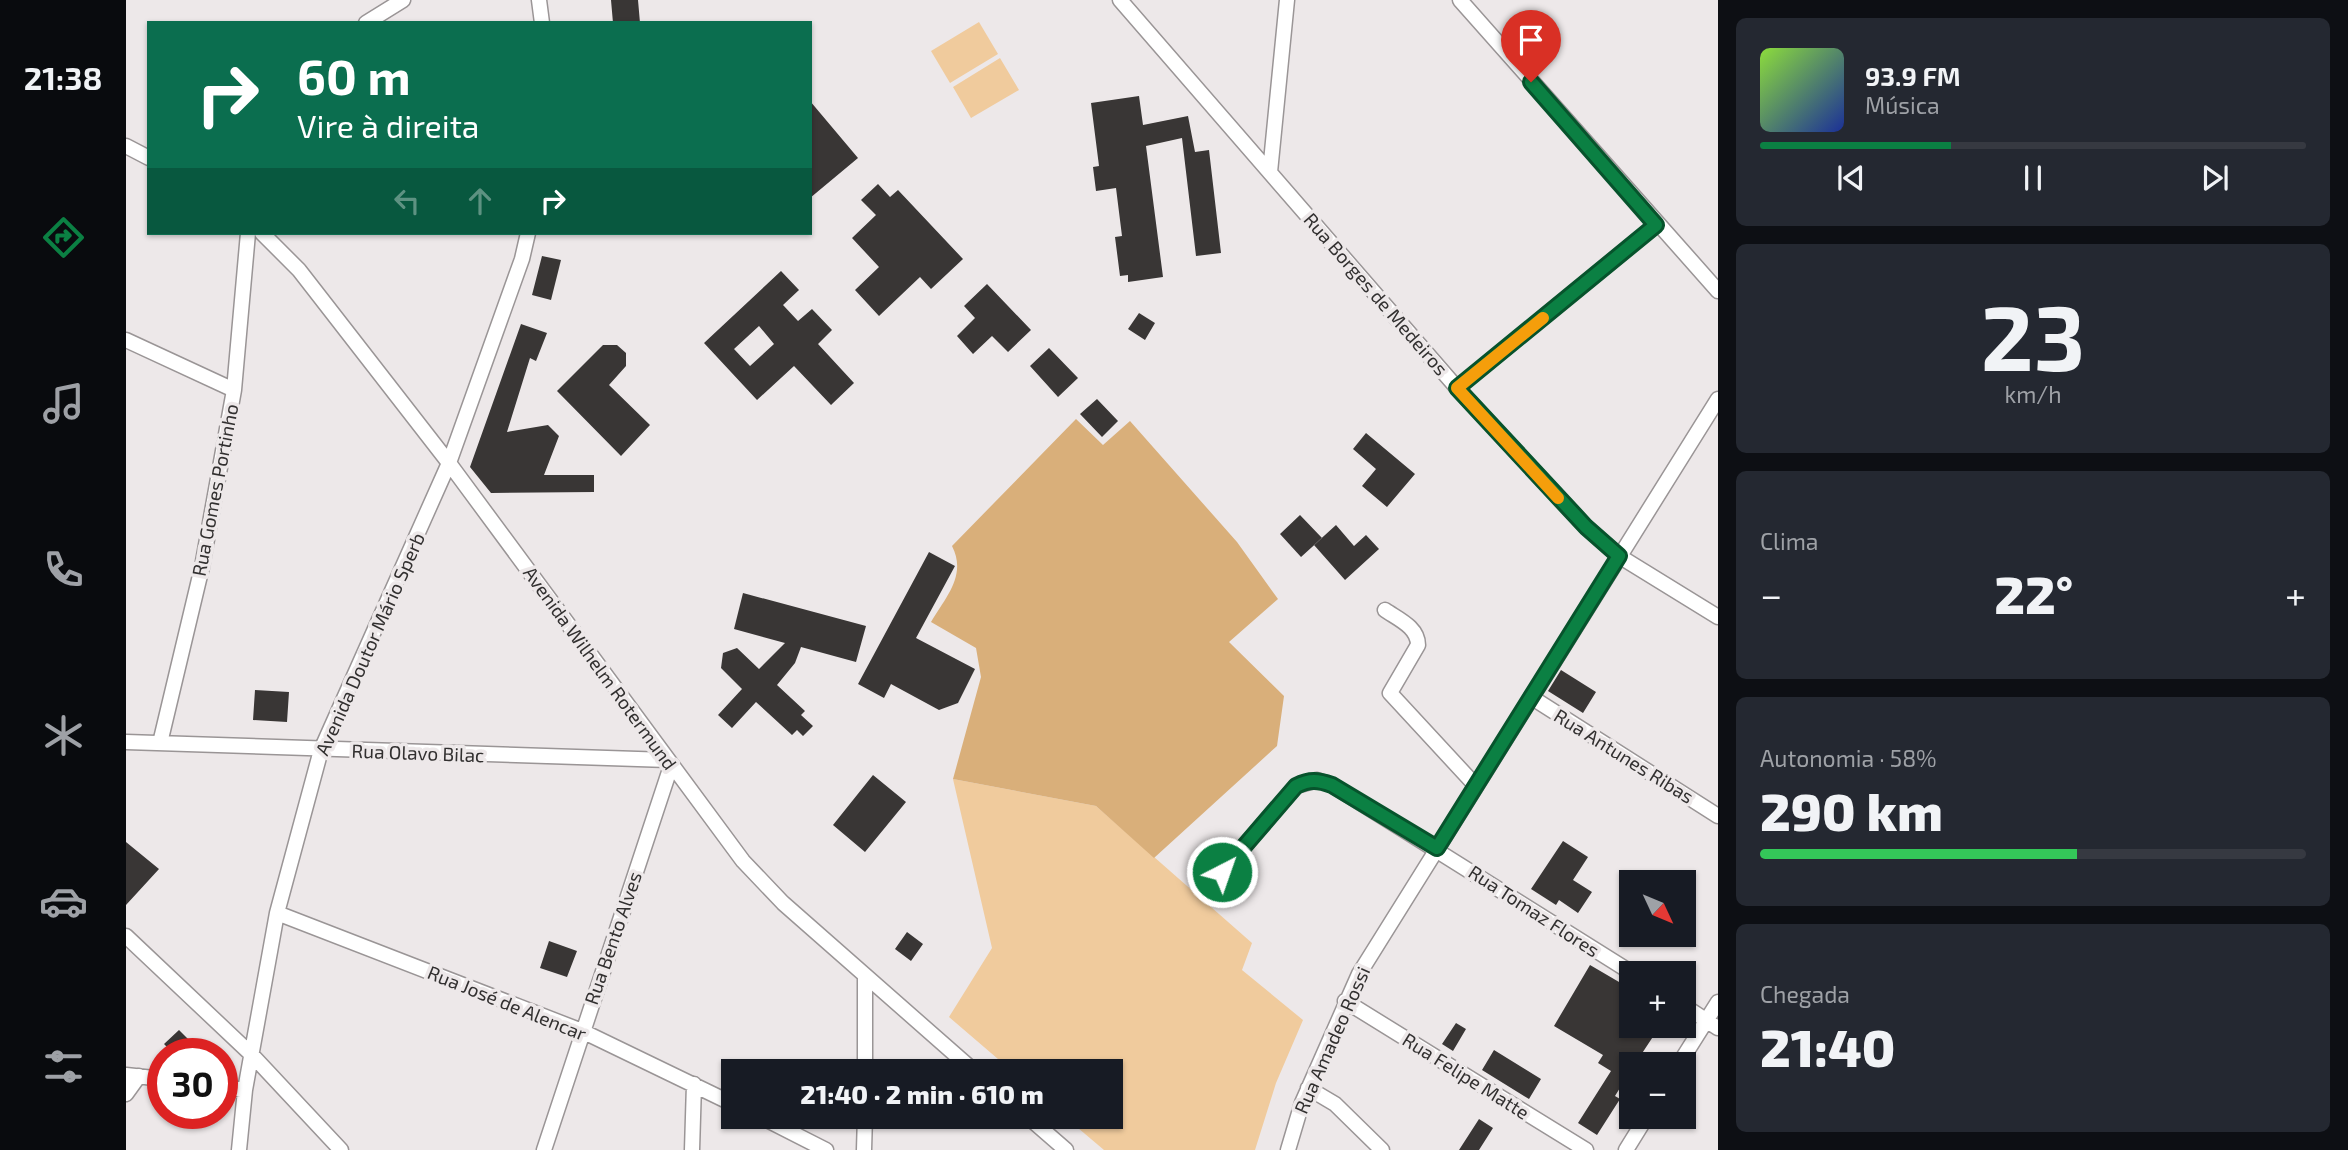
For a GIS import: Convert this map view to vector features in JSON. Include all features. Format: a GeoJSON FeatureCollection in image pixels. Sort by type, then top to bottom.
{"type":"FeatureCollection","features":[{"type":"Feature","properties":{"kind":"street"},"geometry":{"type":"LineString","coordinates":[[369,21],[403,0]]}},
{"type":"Feature","properties":{"kind":"street"},"geometry":{"type":"LineString","coordinates":[[539,0],[542,21]]}},
{"type":"Feature","properties":{"kind":"street","name":"Rua Borges de Medeiros"},"geometry":{"type":"LineString","coordinates":[[1120,0],[1457,388],[1586,527],[1619,556],[1718,617]]}},
{"type":"Feature","properties":{"kind":"street"},"geometry":{"type":"LineString","coordinates":[[1270,172],[1287,0]]}},
{"type":"Feature","properties":{"kind":"street"},"geometry":{"type":"LineString","coordinates":[[1460,0],[1656,225],[1718,291]]}},
{"type":"Feature","properties":{"kind":"street"},"geometry":{"type":"LineString","coordinates":[[126,146],[147,157]]}},
{"type":"Feature","properties":{"kind":"street"},"geometry":{"type":"LineString","coordinates":[[1457,388],[1656,225]]}},
{"type":"Feature","properties":{"kind":"street","name":"Rua Gomes Portinho"},"geometry":{"type":"LineString","coordinates":[[160,743],[202,567],[234,390],[248,235]]}},
{"type":"Feature","properties":{"kind":"street","name":"Avenida Wilhelm Rotermund"},"geometry":{"type":"LineString","coordinates":[[264,235],[299,270],[449,463],[743,861],[783,903],[960,1059]]}},
{"type":"Feature","properties":{"kind":"street","name":"Avenida Doutor Mário Sperb"},"geometry":{"type":"LineString","coordinates":[[239,1150],[245,1090],[277,913],[321,750],[449,463],[522,259],[528,235]]}},
{"type":"Feature","properties":{"kind":"street"},"geometry":{"type":"LineString","coordinates":[[126,341],[234,390]]}},
{"type":"Feature","properties":{"kind":"street","name":"Rua Amadeo Rossi"},"geometry":{"type":"LineString","coordinates":[[1288,1150],[1308,1088],[1345,1002],[1437,848],[1717,401]]}},
{"type":"Feature","properties":{"kind":"street"},"geometry":{"type":"LineString","coordinates":[[1385,610],[1415,632],[1418,638],[1418,645],[1390,693],[1476,786]]}},
{"type":"Feature","properties":{"kind":"street","name":"Rua Antunes Ribas"},"geometry":{"type":"LineString","coordinates":[[1531,697],[1718,816]]}},
{"type":"Feature","properties":{"kind":"street","name":"Rua Olavo Bilac"},"geometry":{"type":"LineString","coordinates":[[126,742],[670,763]]}},
{"type":"Feature","properties":{"kind":"street","name":"Rua Bento Alves"},"geometry":{"type":"LineString","coordinates":[[544,1150],[670,763]]}},
{"type":"Feature","properties":{"kind":"street","name":"Rua Tomaz Flores"},"geometry":{"type":"LineString","coordinates":[[1222,872],[1296,786],[1317,780],[1332,785],[1437,848],[1619,965]]}},
{"type":"Feature","properties":{"kind":"street","name":"Rua José de Alencar"},"geometry":{"type":"LineString","coordinates":[[277,913],[582,1031],[721,1098]]}},
{"type":"Feature","properties":{"kind":"street"},"geometry":{"type":"LineString","coordinates":[[126,936],[253,1056],[341,1150]]}},
{"type":"Feature","properties":{"kind":"street"},"geometry":{"type":"LineString","coordinates":[[865,1059],[866,976]]}},
{"type":"Feature","properties":{"kind":"street","name":"Rua Felipe Matte"},"geometry":{"type":"LineString","coordinates":[[1345,1002],[1586,1150]]}},
{"type":"Feature","properties":{"kind":"street"},"geometry":{"type":"LineString","coordinates":[[1689,1052],[1712,1024],[1718,1002]]}},
{"type":"Feature","properties":{"kind":"street"},"geometry":{"type":"LineString","coordinates":[[1696,1014],[1712,1024]]}},
{"type":"Feature","properties":{"kind":"street"},"geometry":{"type":"LineString","coordinates":[[126,1094],[133,1076]]}},
{"type":"Feature","properties":{"kind":"street"},"geometry":{"type":"LineString","coordinates":[[692,1150],[694,1084]]}},
{"type":"Feature","properties":{"kind":"street"},"geometry":{"type":"LineString","coordinates":[[1308,1088],[1335,1104],[1382,1150]]}},
{"type":"Feature","properties":{"kind":"street"},"geometry":{"type":"LineString","coordinates":[[238,1089],[245,1090]]}},
{"type":"Feature","properties":{"kind":"street"},"geometry":{"type":"LineString","coordinates":[[785,1129],[826,1150]]}},
{"type":"Feature","properties":{"kind":"street"},"geometry":{"type":"LineString","coordinates":[[864,1150],[865,1129]]}},
{"type":"Feature","properties":{"kind":"street"},"geometry":{"type":"LineString","coordinates":[[1039,1129],[1053,1144],[1066,1150]]}},
{"type":"Feature","properties":{"kind":"street"},"geometry":{"type":"LineString","coordinates":[[1626,1150],[1639,1129]]}},
{"type":"Feature","properties":{"kind":"shaded area"},"geometry":{"type":"Polygon","coordinates":[[[979,22],[998,54],[950,83],[931,51],[979,22]]]}},
{"type":"Feature","properties":{"kind":"shaded area"},"geometry":{"type":"Polygon","coordinates":[[[1000,58],[1019,90],[971,118],[953,87],[1000,58]]]}},
{"type":"Feature","properties":{"kind":"shaded area"},"geometry":{"type":"Polygon","coordinates":[[[1076,419],[1103,445],[1130,421],[1237,542],[1278,599],[1229,642],[1284,696],[1277,746],[1154,858],[1096,806],[953,779],[981,677],[976,648],[931,622],[953,586],[956,576],[956,557],[952,546],[1076,419]]]}},
{"type":"Feature","properties":{"kind":"shaded area"},"geometry":{"type":"Polygon","coordinates":[[[953,779],[1096,806],[1252,943],[1242,970],[1303,1020],[1276,1083],[1255,1150],[1104,1150],[1079,1129],[1123,1129],[1123,1059],[998,1059],[949,1017],[992,948],[953,779]]]}},
{"type":"Feature","properties":{"kind":"building"},"geometry":{"type":"Polygon","coordinates":[[[611,0],[638,0],[640,21],[613,21],[611,0]]]}},
{"type":"Feature","properties":{"kind":"building"},"geometry":{"type":"Polygon","coordinates":[[[1139,96],[1143,125],[1188,116],[1195,152],[1209,150],[1221,253],[1196,256],[1182,138],[1146,146],[1163,277],[1128,282],[1128,275],[1120,276],[1115,237],[1122,236],[1116,188],[1096,191],[1093,167],[1099,166],[1091,103],[1139,96]]]}},
{"type":"Feature","properties":{"kind":"building"},"geometry":{"type":"Polygon","coordinates":[[[812,103],[858,158],[812,196],[812,103]]]}},
{"type":"Feature","properties":{"kind":"building"},"geometry":{"type":"Polygon","coordinates":[[[878,184],[890,197],[898,190],[963,259],[931,289],[920,277],[879,316],[855,290],[879,267],[852,238],[876,215],[861,200],[878,184]]]}},
{"type":"Feature","properties":{"kind":"building"},"geometry":{"type":"Polygon","coordinates":[[[542,256],[561,260],[551,300],[532,295],[542,256]]]}},
{"type":"Feature","properties":{"kind":"building"},"geometry":{"type":"Polygon","coordinates":[[[781,271],[799,290],[783,305],[798,321],[812,309],[832,330],[818,344],[854,383],[831,405],[794,366],[757,400],[704,343],[781,271]],[[759,326],[734,349],[750,366],[774,344],[759,326]]]}},
{"type":"Feature","properties":{"kind":"building"},"geometry":{"type":"Polygon","coordinates":[[[987,284],[1031,330],[1008,352],[992,336],[973,354],[957,336],[975,318],[964,306],[987,284]]]}},
{"type":"Feature","properties":{"kind":"building"},"geometry":{"type":"Polygon","coordinates":[[[1139,313],[1155,323],[1145,340],[1128,329],[1139,313]]]}},
{"type":"Feature","properties":{"kind":"building"},"geometry":{"type":"Polygon","coordinates":[[[521,324],[547,333],[536,361],[530,358],[507,432],[548,425],[559,436],[544,475],[594,475],[594,492],[491,493],[470,467],[521,324]]]}},
{"type":"Feature","properties":{"kind":"building"},"geometry":{"type":"Polygon","coordinates":[[[603,345],[617,345],[626,353],[626,366],[609,385],[650,425],[621,456],[557,391],[603,345]]]}},
{"type":"Feature","properties":{"kind":"building"},"geometry":{"type":"Polygon","coordinates":[[[1049,348],[1078,378],[1058,397],[1030,366],[1049,348]]]}},
{"type":"Feature","properties":{"kind":"building"},"geometry":{"type":"Polygon","coordinates":[[[1097,399],[1118,421],[1102,437],[1080,414],[1097,399]]]}},
{"type":"Feature","properties":{"kind":"building"},"geometry":{"type":"Polygon","coordinates":[[[1366,433],[1415,474],[1387,507],[1362,486],[1376,469],[1353,449],[1366,433]]]}},
{"type":"Feature","properties":{"kind":"building"},"geometry":{"type":"Polygon","coordinates":[[[1300,515],[1322,538],[1301,557],[1280,534],[1300,515]]]}},
{"type":"Feature","properties":{"kind":"building"},"geometry":{"type":"Polygon","coordinates":[[[1336,525],[1354,546],[1366,535],[1379,549],[1345,580],[1314,545],[1336,525]]]}},
{"type":"Feature","properties":{"kind":"building"},"geometry":{"type":"Polygon","coordinates":[[[929,552],[955,566],[916,638],[975,669],[958,703],[939,710],[891,684],[884,698],[858,684],[929,552]]]}},
{"type":"Feature","properties":{"kind":"building"},"geometry":{"type":"Polygon","coordinates":[[[743,593],[866,626],[856,662],[801,647],[795,663],[777,685],[805,711],[801,715],[813,726],[803,736],[797,730],[792,735],[756,702],[732,728],[718,715],[742,689],[721,668],[723,653],[737,648],[759,669],[785,643],[734,629],[743,593]]]}},
{"type":"Feature","properties":{"kind":"building"},"geometry":{"type":"Polygon","coordinates":[[[1561,670],[1596,692],[1583,713],[1548,691],[1561,670]]]}},
{"type":"Feature","properties":{"kind":"building"},"geometry":{"type":"Polygon","coordinates":[[[255,690],[289,692],[287,722],[253,720],[255,690]]]}},
{"type":"Feature","properties":{"kind":"building"},"geometry":{"type":"Polygon","coordinates":[[[873,775],[906,802],[865,852],[833,825],[873,775]]]}},
{"type":"Feature","properties":{"kind":"building"},"geometry":{"type":"Polygon","coordinates":[[[1563,841],[1588,857],[1573,880],[1592,892],[1578,913],[1559,900],[1556,905],[1531,889],[1563,841]]]}},
{"type":"Feature","properties":{"kind":"building"},"geometry":{"type":"Polygon","coordinates":[[[126,842],[159,869],[126,905],[126,842]]]}},
{"type":"Feature","properties":{"kind":"building"},"geometry":{"type":"Polygon","coordinates":[[[907,932],[923,944],[911,961],[895,949],[907,932]]]}},
{"type":"Feature","properties":{"kind":"building"},"geometry":{"type":"Polygon","coordinates":[[[549,941],[577,951],[567,977],[540,968],[549,941]]]}},
{"type":"Feature","properties":{"kind":"building"},"geometry":{"type":"Polygon","coordinates":[[[1590,965],[1619,982],[1619,1038],[1652,1038],[1643,1052],[1619,1052],[1619,1090],[1615,1096],[1619,1101],[1597,1135],[1578,1123],[1611,1071],[1598,1063],[1603,1055],[1554,1026],[1590,965]]]}},
{"type":"Feature","properties":{"kind":"building"},"geometry":{"type":"Polygon","coordinates":[[[1456,1023],[1466,1029],[1453,1051],[1442,1044],[1456,1023]]]}},
{"type":"Feature","properties":{"kind":"building"},"geometry":{"type":"Polygon","coordinates":[[[179,1030],[187,1038],[170,1038],[179,1030]]]}},
{"type":"Feature","properties":{"kind":"building"},"geometry":{"type":"Polygon","coordinates":[[[1494,1050],[1541,1079],[1529,1099],[1482,1070],[1494,1050]]]}},
{"type":"Feature","properties":{"kind":"building"},"geometry":{"type":"Polygon","coordinates":[[[1479,1119],[1493,1128],[1479,1150],[1459,1150],[1479,1119]]]}},
{"type":"Feature","properties":{"kind":"slow traffic"},"geometry":{"type":"LineString","coordinates":[[1543,318],[1457,388],[1558,498]]}},
{"type":"Feature","properties":{"kind":"route"},"geometry":{"type":"LineString","coordinates":[[1222,872],[1296,786],[1306,781],[1317,780],[1332,785],[1437,848],[1619,556],[1586,527],[1457,388],[1656,225],[1531,82]]}}]}
